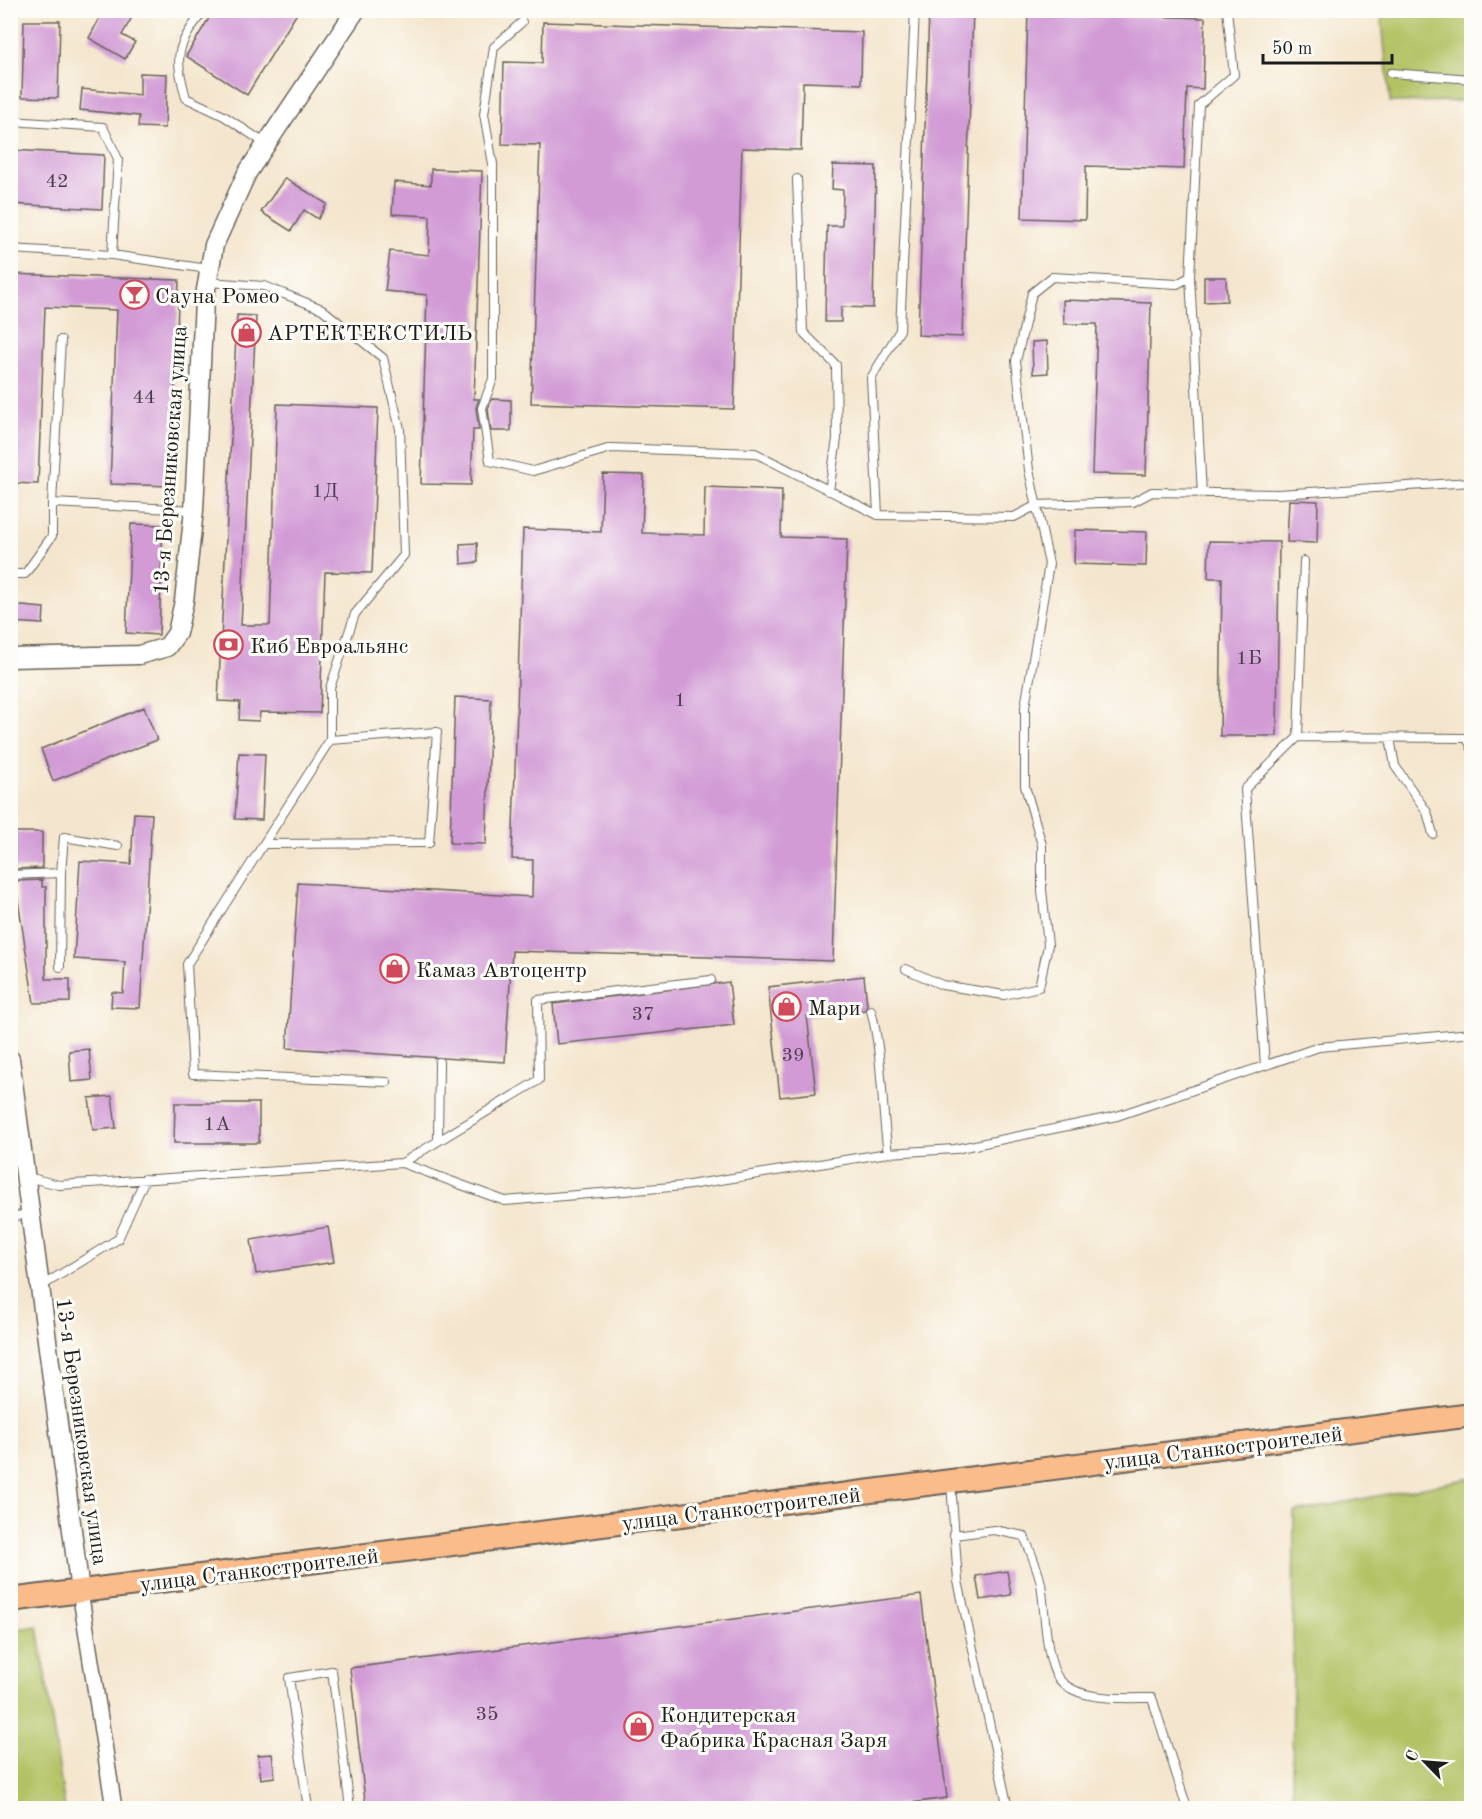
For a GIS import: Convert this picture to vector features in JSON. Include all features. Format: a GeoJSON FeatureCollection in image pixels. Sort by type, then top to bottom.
{"type":"FeatureCollection","features":[{"type":"Feature","properties":{"kind":"main road","name":"улица Станкостроителей"},"geometry":{"type":"LineString","coordinates":[[10,1600],[1472,1415]]}},
{"type":"Feature","properties":{"kind":"street","name":"13-я Березниковская улица"},"geometry":{"type":"LineString","coordinates":[[10,658],[139,654],[167,647],[180,624],[194,510],[208,275],[214,245],[233,198],[266,144],[356,10]]}},
{"type":"Feature","properties":{"kind":"street","name":"13-я Березниковская улица"},"geometry":{"type":"LineString","coordinates":[[10,1059],[80,1591],[114,1809]]}},
{"type":"Feature","properties":{"kind":"lane"},"geometry":{"type":"LineString","coordinates":[[204,10],[184,38],[178,64],[186,98],[224,116],[266,144]]}},
{"type":"Feature","properties":{"kind":"lane"},"geometry":{"type":"LineString","coordinates":[[878,515],[871,378],[900,330],[915,10]]}},
{"type":"Feature","properties":{"kind":"lane"},"geometry":{"type":"LineString","coordinates":[[1202,494],[1190,277],[1199,105],[1234,75],[1227,10]]}},
{"type":"Feature","properties":{"kind":"lane"},"geometry":{"type":"LineString","coordinates":[[522,22],[494,47],[484,114],[493,164],[493,379],[482,408],[490,461],[533,471],[610,448],[755,453],[878,515],[1014,517],[1037,505],[1133,502],[1152,492],[1278,494],[1472,482]]}},
{"type":"Feature","properties":{"kind":"lane"},"geometry":{"type":"LineString","coordinates":[[1391,73],[1472,79]]}},
{"type":"Feature","properties":{"kind":"lane"},"geometry":{"type":"LineString","coordinates":[[10,121],[103,127],[118,159],[112,255]]}},
{"type":"Feature","properties":{"kind":"lane"},"geometry":{"type":"LineString","coordinates":[[797,179],[803,332],[836,365],[837,439],[829,491]]}},
{"type":"Feature","properties":{"kind":"lane"},"geometry":{"type":"LineString","coordinates":[[10,249],[112,255],[264,286],[322,309],[383,358],[400,429],[404,555],[355,615],[330,688],[330,740],[187,964],[193,1074],[387,1082]]}},
{"type":"Feature","properties":{"kind":"lane"},"geometry":{"type":"LineString","coordinates":[[906,969],[942,985],[1004,995],[1039,987],[1048,945],[1042,890],[1042,844],[1025,786],[1025,707],[1050,564],[1029,470],[1016,361],[1032,293],[1053,277],[1177,284],[1190,277]]}},
{"type":"Feature","properties":{"kind":"lane"},"geometry":{"type":"LineString","coordinates":[[10,574],[25,574],[52,536],[61,340]]}},
{"type":"Feature","properties":{"kind":"lane"},"geometry":{"type":"LineString","coordinates":[[52,503],[194,510]]}},
{"type":"Feature","properties":{"kind":"lane"},"geometry":{"type":"LineString","coordinates":[[1265,1065],[1245,789],[1298,737],[1304,561]]}},
{"type":"Feature","properties":{"kind":"lane"},"geometry":{"type":"LineString","coordinates":[[265,844],[429,843],[437,732],[330,740]]}},
{"type":"Feature","properties":{"kind":"lane"},"geometry":{"type":"LineString","coordinates":[[1298,737],[1470,739],[1472,749]]}},
{"type":"Feature","properties":{"kind":"lane"},"geometry":{"type":"LineString","coordinates":[[1390,738],[1395,766],[1427,812],[1433,834]]}},
{"type":"Feature","properties":{"kind":"lane"},"geometry":{"type":"LineString","coordinates":[[60,967],[61,873],[64,837],[118,846]]}},
{"type":"Feature","properties":{"kind":"lane"},"geometry":{"type":"LineString","coordinates":[[10,875],[61,873]]}},
{"type":"Feature","properties":{"kind":"lane"},"geometry":{"type":"LineString","coordinates":[[402,1163],[539,1080],[538,1000],[711,980]]}},
{"type":"Feature","properties":{"kind":"lane"},"geometry":{"type":"LineString","coordinates":[[872,1010],[877,1032],[882,1112],[888,1153]]}},
{"type":"Feature","properties":{"kind":"lane"},"geometry":{"type":"LineString","coordinates":[[24,1176],[59,1185],[402,1163],[505,1201],[683,1186],[888,1153],[955,1149],[1117,1116],[1319,1047],[1472,1033]]}},
{"type":"Feature","properties":{"kind":"lane"},"geometry":{"type":"LineString","coordinates":[[438,1141],[439,1062]]}},
{"type":"Feature","properties":{"kind":"lane"},"geometry":{"type":"LineString","coordinates":[[40,1287],[118,1239],[145,1179]]}},
{"type":"Feature","properties":{"kind":"lane"},"geometry":{"type":"LineString","coordinates":[[10,1217],[29,1214]]}},
{"type":"Feature","properties":{"kind":"lane"},"geometry":{"type":"LineString","coordinates":[[951,1482],[958,1581],[1008,1809]]}},
{"type":"Feature","properties":{"kind":"lane"},"geometry":{"type":"LineString","coordinates":[[954,1535],[994,1530],[1024,1536],[1041,1582],[1047,1642],[1058,1678],[1077,1691],[1111,1697],[1152,1698],[1188,1809]]}},
{"type":"Feature","properties":{"kind":"lane"},"geometry":{"type":"LineString","coordinates":[[308,1809],[289,1678],[332,1671],[350,1809]]}},
{"type":"Feature","properties":{"kind":"green space"},"geometry":{"type":"Polygon","coordinates":[[[1381,11],[1471,11],[1471,101],[1390,102],[1381,11]]]}},
{"type":"Feature","properties":{"kind":"green space"},"geometry":{"type":"Polygon","coordinates":[[[1471,1478],[1471,1808],[1292,1808],[1294,1512],[1471,1478]]]}},
{"type":"Feature","properties":{"kind":"green space"},"geometry":{"type":"Polygon","coordinates":[[[38,1626],[65,1808],[11,1808],[11,1630],[38,1626]]]}},
{"type":"Feature","properties":{"kind":"building"},"geometry":{"type":"Polygon","coordinates":[[[104,10],[136,10],[122,35],[135,42],[125,59],[89,38],[104,10]]]}},
{"type":"Feature","properties":{"kind":"building"},"geometry":{"type":"Polygon","coordinates":[[[214,10],[299,10],[247,95],[186,56],[214,10]]]}},
{"type":"Feature","properties":{"kind":"building"},"geometry":{"type":"Polygon","coordinates":[[[929,10],[973,10],[962,337],[918,335],[929,10]]]}},
{"type":"Feature","properties":{"kind":"building"},"geometry":{"type":"Polygon","coordinates":[[[1028,10],[1104,10],[1104,15],[1205,18],[1203,89],[1187,88],[1184,169],[1086,166],[1085,220],[1022,218],[1028,10]]]}},
{"type":"Feature","properties":{"kind":"building"},"geometry":{"type":"Polygon","coordinates":[[[24,21],[60,21],[58,98],[22,97],[24,21]]]}},
{"type":"Feature","properties":{"kind":"building"},"geometry":{"type":"Polygon","coordinates":[[[543,22],[862,32],[861,84],[803,82],[801,150],[742,148],[734,409],[531,403],[540,145],[502,144],[504,62],[542,63],[543,22]]]}},
{"type":"Feature","properties":{"kind":"building"},"geometry":{"type":"Polygon","coordinates":[[[140,73],[167,74],[165,128],[138,127],[139,116],[80,110],[82,89],[140,95],[140,73]]]}},
{"type":"Feature","properties":{"kind":"building"},"geometry":{"type":"Polygon","coordinates":[[[10,150],[104,155],[102,209],[10,204],[10,150]]]}},
{"type":"Feature","properties":{"kind":"building"},"geometry":{"type":"Polygon","coordinates":[[[833,165],[876,166],[873,308],[841,307],[841,322],[825,322],[827,226],[842,226],[843,190],[832,189],[833,165]]]}},
{"type":"Feature","properties":{"kind":"building"},"geometry":{"type":"Polygon","coordinates":[[[431,169],[482,171],[474,399],[479,399],[476,408],[479,430],[473,430],[471,485],[421,484],[427,295],[385,291],[390,251],[429,255],[430,216],[392,214],[394,182],[431,185],[431,169]]]}},
{"type":"Feature","properties":{"kind":"building"},"geometry":{"type":"Polygon","coordinates":[[[285,178],[327,204],[318,219],[304,210],[291,231],[261,212],[285,178]]]}},
{"type":"Feature","properties":{"kind":"building"},"geometry":{"type":"Polygon","coordinates":[[[10,274],[179,280],[171,486],[110,484],[117,310],[45,307],[38,484],[10,483],[10,274]]]}},
{"type":"Feature","properties":{"kind":"building"},"geometry":{"type":"Polygon","coordinates":[[[1204,277],[1226,277],[1227,301],[1204,302],[1204,277]]]}},
{"type":"Feature","properties":{"kind":"building"},"geometry":{"type":"Polygon","coordinates":[[[1063,300],[1151,303],[1146,475],[1092,474],[1097,324],[1064,324],[1063,300]]]}},
{"type":"Feature","properties":{"kind":"building"},"geometry":{"type":"Polygon","coordinates":[[[237,315],[256,316],[241,625],[270,625],[277,404],[378,408],[372,573],[325,572],[320,713],[260,712],[259,721],[239,720],[240,702],[218,701],[237,315]]]}},
{"type":"Feature","properties":{"kind":"building"},"geometry":{"type":"Polygon","coordinates":[[[1047,341],[1048,373],[1033,374],[1032,342],[1047,341]]]}},
{"type":"Feature","properties":{"kind":"building"},"geometry":{"type":"Polygon","coordinates":[[[492,399],[511,400],[511,431],[491,431],[488,409],[492,399]]]}},
{"type":"Feature","properties":{"kind":"building"},"geometry":{"type":"Polygon","coordinates":[[[603,474],[644,475],[642,533],[704,535],[705,487],[782,490],[781,537],[847,539],[833,961],[512,951],[505,1062],[287,1048],[298,883],[532,897],[533,860],[512,859],[523,529],[601,532],[603,474]]]}},
{"type":"Feature","properties":{"kind":"building"},"geometry":{"type":"Polygon","coordinates":[[[1289,500],[1318,501],[1317,543],[1287,542],[1289,500]]]}},
{"type":"Feature","properties":{"kind":"building"},"geometry":{"type":"Polygon","coordinates":[[[131,524],[163,525],[159,635],[126,633],[131,524]]]}},
{"type":"Feature","properties":{"kind":"building"},"geometry":{"type":"Polygon","coordinates":[[[1075,530],[1147,532],[1146,566],[1074,564],[1075,530]]]}},
{"type":"Feature","properties":{"kind":"building"},"geometry":{"type":"Polygon","coordinates":[[[1209,541],[1279,542],[1277,736],[1220,736],[1222,578],[1208,578],[1209,541]]]}},
{"type":"Feature","properties":{"kind":"building"},"geometry":{"type":"Polygon","coordinates":[[[477,543],[478,562],[461,564],[460,544],[477,543]]]}},
{"type":"Feature","properties":{"kind":"building"},"geometry":{"type":"Polygon","coordinates":[[[10,605],[44,608],[43,624],[10,622],[10,605]]]}},
{"type":"Feature","properties":{"kind":"building"},"geometry":{"type":"Polygon","coordinates":[[[455,697],[491,699],[486,844],[450,843],[455,697]]]}},
{"type":"Feature","properties":{"kind":"building"},"geometry":{"type":"Polygon","coordinates":[[[144,707],[157,740],[53,781],[41,749],[144,707]]]}},
{"type":"Feature","properties":{"kind":"building"},"geometry":{"type":"Polygon","coordinates":[[[239,753],[265,754],[262,820],[235,819],[239,753]]]}},
{"type":"Feature","properties":{"kind":"building"},"geometry":{"type":"Polygon","coordinates":[[[134,813],[152,814],[140,1008],[111,1007],[112,992],[123,993],[125,962],[74,959],[80,861],[131,864],[134,813]]]}},
{"type":"Feature","properties":{"kind":"building"},"geometry":{"type":"Polygon","coordinates":[[[10,832],[42,832],[42,868],[13,869],[10,863],[10,832]]]}},
{"type":"Feature","properties":{"kind":"building"},"geometry":{"type":"Polygon","coordinates":[[[42,880],[42,887],[46,887],[46,979],[70,979],[70,1002],[34,1003],[15,881],[42,880]]]}},
{"type":"Feature","properties":{"kind":"building"},"geometry":{"type":"Polygon","coordinates":[[[864,976],[867,1005],[865,1010],[807,1016],[816,1093],[780,1097],[768,987],[864,976]]]}},
{"type":"Feature","properties":{"kind":"building"},"geometry":{"type":"Polygon","coordinates":[[[729,982],[734,1025],[557,1044],[553,1004],[729,982]]]}},
{"type":"Feature","properties":{"kind":"building"},"geometry":{"type":"Polygon","coordinates":[[[89,1049],[92,1080],[71,1082],[69,1051],[89,1049]]]}},
{"type":"Feature","properties":{"kind":"building"},"geometry":{"type":"Polygon","coordinates":[[[112,1096],[116,1128],[93,1130],[89,1098],[112,1096]]]}},
{"type":"Feature","properties":{"kind":"building"},"geometry":{"type":"Polygon","coordinates":[[[175,1103],[259,1103],[259,1143],[174,1143],[175,1103]]]}},
{"type":"Feature","properties":{"kind":"building"},"geometry":{"type":"Polygon","coordinates":[[[328,1227],[334,1262],[256,1274],[251,1240],[328,1227]]]}},
{"type":"Feature","properties":{"kind":"building"},"geometry":{"type":"Polygon","coordinates":[[[1007,1571],[1011,1595],[980,1600],[976,1576],[1007,1571]]]}},
{"type":"Feature","properties":{"kind":"building"},"geometry":{"type":"Polygon","coordinates":[[[921,1595],[947,1798],[865,1809],[366,1809],[350,1668],[921,1595]]]}},
{"type":"Feature","properties":{"kind":"building"},"geometry":{"type":"Polygon","coordinates":[[[272,1754],[275,1777],[261,1779],[258,1755],[272,1754]]]}},
{"type":"Feature","properties":{"kind":"place","name":"Сауна Ромео"},"geometry":{"type":"Point","coordinates":[134,295]}},
{"type":"Feature","properties":{"kind":"place","name":"АРТЕКТЕКСТИЛЬ"},"geometry":{"type":"Point","coordinates":[246,332]}},
{"type":"Feature","properties":{"kind":"place","name":"Киб Евроальянс"},"geometry":{"type":"Point","coordinates":[229,645]}},
{"type":"Feature","properties":{"kind":"place","name":"Камаз Автоцентр"},"geometry":{"type":"Point","coordinates":[395,969]}},
{"type":"Feature","properties":{"kind":"place","name":"Мари"},"geometry":{"type":"Point","coordinates":[787,1007]}},
{"type":"Feature","properties":{"kind":"place","name":"Кондитерская Фабрика Красная Заря"},"geometry":{"type":"Point","coordinates":[639,1727]}}]}
